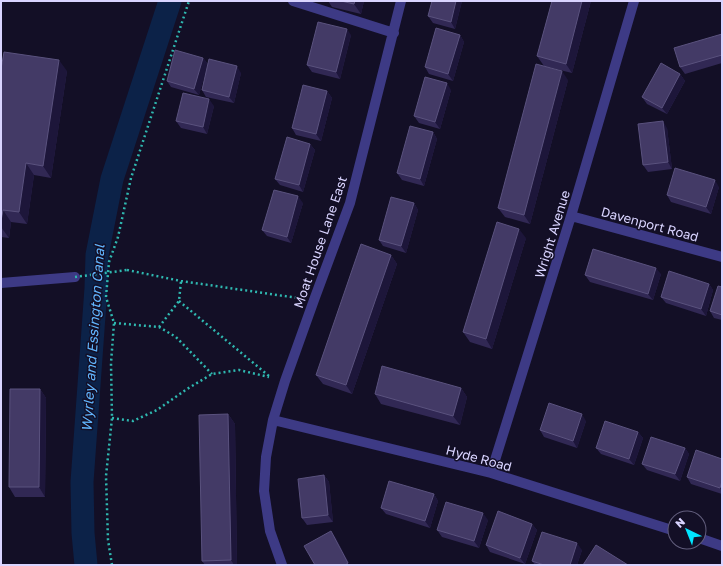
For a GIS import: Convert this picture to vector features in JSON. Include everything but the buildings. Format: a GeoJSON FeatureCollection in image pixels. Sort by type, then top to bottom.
{"type":"FeatureCollection","features":[{"type":"Feature","properties":{"kind":"street"},"geometry":{"type":"LineString","coordinates":[[293,1],[394,33]]}},
{"type":"Feature","properties":{"kind":"street","name":"Moat House Lane East"},"geometry":{"type":"LineString","coordinates":[[282,565],[270,531],[264,491],[266,457],[273,420],[285,381],[350,203],[401,1]]}},
{"type":"Feature","properties":{"kind":"street","name":"Wright Avenue"},"geometry":{"type":"LineString","coordinates":[[491,473],[571,216],[634,1]]}},
{"type":"Feature","properties":{"kind":"street","name":"Davenport Road"},"geometry":{"type":"LineString","coordinates":[[571,216],[722,256]]}},
{"type":"Feature","properties":{"kind":"street"},"geometry":{"type":"LineString","coordinates":[[1,283],[75,277]]}},
{"type":"Feature","properties":{"kind":"street","name":"Hyde Road"},"geometry":{"type":"LineString","coordinates":[[273,420],[491,473],[667,528]]}},
{"type":"Feature","properties":{"kind":"street"},"geometry":{"type":"LineString","coordinates":[[707,541],[722,546]]}},
{"type":"Feature","properties":{"kind":"path"},"geometry":{"type":"LineString","coordinates":[[112,565],[108,540],[106,476],[112,418],[111,363],[114,322],[106,297],[109,262],[118,237],[131,178],[189,1]]}},
{"type":"Feature","properties":{"kind":"path"},"geometry":{"type":"LineString","coordinates":[[75,277],[127,270],[181,281],[314,300]]}},
{"type":"Feature","properties":{"kind":"path"},"geometry":{"type":"LineString","coordinates":[[159,327],[179,300],[181,281]]}},
{"type":"Feature","properties":{"kind":"path"},"geometry":{"type":"LineString","coordinates":[[112,418],[132,421],[157,410],[186,389],[212,374],[239,370],[270,377],[179,300]]}},
{"type":"Feature","properties":{"kind":"path"},"geometry":{"type":"LineString","coordinates":[[114,322],[159,327],[176,337],[212,374]]}},
{"type":"Feature","properties":{"kind":"waterway","name":"Wyrley and Essington Canal"},"geometry":{"type":"LineString","coordinates":[[86,565],[83,533],[82,482],[97,255],[112,179],[170,1]]}}]}
